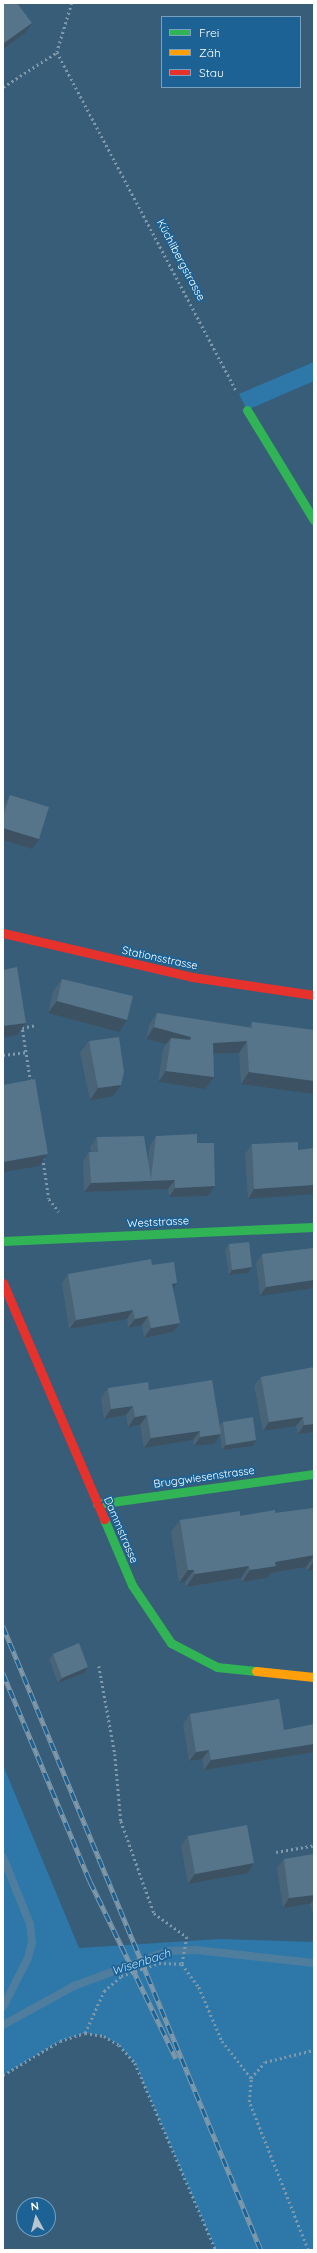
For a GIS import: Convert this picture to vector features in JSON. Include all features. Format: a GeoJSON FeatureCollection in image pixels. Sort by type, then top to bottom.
{"type":"FeatureCollection","features":[{"type":"Feature","properties":{"kind":"street"},"geometry":{"type":"LineString","coordinates":[[247,410],[314,520]]}},
{"type":"Feature","properties":{"kind":"street","name":"Stationsstrasse"},"geometry":{"type":"LineString","coordinates":[[3,933],[192,977],[314,995]]}},
{"type":"Feature","properties":{"kind":"street","name":"Weststrasse"},"geometry":{"type":"LineString","coordinates":[[3,1241],[314,1227]]}},
{"type":"Feature","properties":{"kind":"street","name":"Dammstrasse"},"geometry":{"type":"LineString","coordinates":[[3,1283],[132,1585],[171,1642],[217,1667],[314,1678]]}},
{"type":"Feature","properties":{"kind":"street","name":"Bruggwiesenstrasse"},"geometry":{"type":"LineString","coordinates":[[97,1504],[314,1474]]}},
{"type":"Feature","properties":{"kind":"path"},"geometry":{"type":"LineString","coordinates":[[3,87],[57,52],[72,3]]}},
{"type":"Feature","properties":{"kind":"path","name":"Küchlibergstrasse"},"geometry":{"type":"LineString","coordinates":[[57,52],[247,410]]}},
{"type":"Feature","properties":{"kind":"path"},"geometry":{"type":"LineString","coordinates":[[21,1021],[32,1091]]}},
{"type":"Feature","properties":{"kind":"path"},"geometry":{"type":"LineString","coordinates":[[22,1028],[36,1026]]}},
{"type":"Feature","properties":{"kind":"path"},"geometry":{"type":"LineString","coordinates":[[3,1056],[26,1052]]}},
{"type":"Feature","properties":{"kind":"path"},"geometry":{"type":"LineString","coordinates":[[42,1153],[49,1199],[59,1212]]}},
{"type":"Feature","properties":{"kind":"path"},"geometry":{"type":"LineString","coordinates":[[99,1666],[115,1754],[121,1821],[154,1913],[189,1941],[186,1958],[182,1964]]}},
{"type":"Feature","properties":{"kind":"path"},"geometry":{"type":"LineString","coordinates":[[276,1852],[314,1845]]}},
{"type":"Feature","properties":{"kind":"path"},"geometry":{"type":"LineString","coordinates":[[85,2033],[104,1991],[121,1976],[159,1963],[182,1964]]}},
{"type":"Feature","properties":{"kind":"path"},"geometry":{"type":"LineString","coordinates":[[182,1964],[199,1987],[222,2041],[250,2078],[249,2102],[308,2250]]}},
{"type":"Feature","properties":{"kind":"path"},"geometry":{"type":"LineString","coordinates":[[3,2075],[60,2041],[85,2033],[104,2036],[119,2045],[135,2063],[216,2250]]}},
{"type":"Feature","properties":{"kind":"path"},"geometry":{"type":"LineString","coordinates":[[250,2078],[265,2062],[314,2050]]}},
{"type":"Feature","properties":{"kind":"path"},"geometry":{"type":"LineString","coordinates":[[3,2070],[7,2073]]}},
{"type":"Feature","properties":{"kind":"shaded area"},"geometry":{"type":"Polygon","coordinates":[[[314,362],[314,381],[247,410],[239,394],[314,362]]]}},
{"type":"Feature","properties":{"kind":"shaded area"},"geometry":{"type":"Polygon","coordinates":[[[3,1765],[79,1948],[220,1939],[314,1942],[314,2250],[216,2250],[135,2063],[119,2045],[104,2036],[85,2033],[60,2041],[3,2075],[3,1765]]]}},
{"type":"Feature","properties":{"kind":"building"},"geometry":{"type":"Polygon","coordinates":[[[3,3],[17,3],[32,23],[4,43],[3,42],[3,3]]]}},
{"type":"Feature","properties":{"kind":"building"},"geometry":{"type":"Polygon","coordinates":[[[10,795],[49,807],[39,839],[3,828],[3,817],[10,795]]]}},
{"type":"Feature","properties":{"kind":"building"},"geometry":{"type":"Polygon","coordinates":[[[17,967],[26,1023],[3,1026],[3,970],[17,967]]]}},
{"type":"Feature","properties":{"kind":"building"},"geometry":{"type":"Polygon","coordinates":[[[62,979],[133,996],[127,1020],[57,1001],[62,979]]]}},
{"type":"Feature","properties":{"kind":"building"},"geometry":{"type":"Polygon","coordinates":[[[157,1013],[252,1028],[252,1022],[314,1030],[314,1081],[249,1072],[247,1041],[213,1043],[214,1077],[166,1071],[171,1038],[191,1040],[191,1037],[154,1027],[157,1013]]]}},
{"type":"Feature","properties":{"kind":"building"},"geometry":{"type":"Polygon","coordinates":[[[119,1037],[124,1072],[121,1085],[98,1088],[89,1041],[119,1037]]]}},
{"type":"Feature","properties":{"kind":"building"},"geometry":{"type":"Polygon","coordinates":[[[35,1079],[48,1154],[3,1162],[3,1085],[35,1079]]]}},
{"type":"Feature","properties":{"kind":"building"},"geometry":{"type":"Polygon","coordinates":[[[197,1134],[197,1143],[214,1143],[215,1186],[175,1188],[175,1180],[91,1183],[89,1152],[98,1152],[97,1137],[144,1136],[151,1179],[156,1136],[197,1134]]]}},
{"type":"Feature","properties":{"kind":"building"},"geometry":{"type":"Polygon","coordinates":[[[298,1142],[298,1150],[314,1148],[314,1185],[254,1189],[252,1144],[298,1142]]]}},
{"type":"Feature","properties":{"kind":"building"},"geometry":{"type":"Polygon","coordinates":[[[249,1242],[252,1267],[232,1270],[229,1244],[249,1242]]]}},
{"type":"Feature","properties":{"kind":"building"},"geometry":{"type":"Polygon","coordinates":[[[314,1248],[314,1280],[266,1287],[262,1254],[314,1248]]]}},
{"type":"Feature","properties":{"kind":"building"},"geometry":{"type":"Polygon","coordinates":[[[151,1259],[152,1265],[174,1262],[177,1283],[172,1284],[180,1323],[151,1328],[148,1316],[135,1319],[133,1310],[76,1320],[68,1274],[151,1259]]]}},
{"type":"Feature","properties":{"kind":"building"},"geometry":{"type":"Polygon","coordinates":[[[314,1367],[314,1424],[304,1425],[303,1417],[269,1422],[261,1377],[314,1367]]]}},
{"type":"Feature","properties":{"kind":"building"},"geometry":{"type":"Polygon","coordinates":[[[212,1380],[221,1434],[200,1437],[200,1431],[151,1438],[147,1415],[135,1417],[133,1406],[111,1409],[108,1388],[148,1382],[149,1390],[212,1380]]]}},
{"type":"Feature","properties":{"kind":"building"},"geometry":{"type":"Polygon","coordinates":[[[253,1417],[256,1440],[226,1445],[223,1422],[253,1417]]]}},
{"type":"Feature","properties":{"kind":"building"},"geometry":{"type":"Polygon","coordinates":[[[314,1508],[314,1555],[275,1562],[276,1566],[250,1570],[249,1566],[195,1574],[194,1570],[188,1570],[180,1520],[240,1511],[240,1516],[275,1510],[275,1513],[314,1508]]]}},
{"type":"Feature","properties":{"kind":"building"},"geometry":{"type":"Polygon","coordinates":[[[79,1643],[88,1667],[62,1678],[53,1654],[79,1643]]]}},
{"type":"Feature","properties":{"kind":"building"},"geometry":{"type":"Polygon","coordinates":[[[279,1699],[284,1730],[314,1724],[314,1744],[211,1760],[209,1750],[196,1752],[190,1714],[279,1699]]]}},
{"type":"Feature","properties":{"kind":"building"},"geometry":{"type":"Polygon","coordinates":[[[247,1825],[254,1863],[195,1874],[188,1836],[247,1825]]]}},
{"type":"Feature","properties":{"kind":"building"},"geometry":{"type":"Polygon","coordinates":[[[314,1854],[314,1895],[289,1898],[284,1859],[314,1854]]]}},
{"type":"Feature","properties":{"kind":"waterway"},"geometry":{"type":"LineString","coordinates":[[3,1857],[30,1924],[32,1942],[28,1958],[3,2007]]}},
{"type":"Feature","properties":{"kind":"waterway","name":"Wisenbach"},"geometry":{"type":"LineString","coordinates":[[3,2025],[74,1986],[167,1951],[196,1950],[314,1963]]}},
{"type":"Feature","properties":{"kind":"railway"},"geometry":{"type":"LineString","coordinates":[[3,1626],[261,2250]]}},
{"type":"Feature","properties":{"kind":"railway"},"geometry":{"type":"LineString","coordinates":[[3,1673],[90,1881],[176,2058]]}},
{"type":"Feature","properties":{"kind":"traffic: fast"},"geometry":{"type":"LineString","coordinates":[[247,410],[314,520]]}},
{"type":"Feature","properties":{"kind":"traffic: fast"},"geometry":{"type":"LineString","coordinates":[[3,1241],[314,1227]]}},
{"type":"Feature","properties":{"kind":"traffic: fast"},"geometry":{"type":"LineString","coordinates":[[97,1504],[314,1474]]}},
{"type":"Feature","properties":{"kind":"traffic: fast"},"geometry":{"type":"LineString","coordinates":[[104,1519],[132,1585],[171,1643],[217,1667],[256,1671]]}},
{"type":"Feature","properties":{"kind":"traffic: slow"},"geometry":{"type":"LineString","coordinates":[[256,1671],[314,1677]]}},
{"type":"Feature","properties":{"kind":"traffic: jam"},"geometry":{"type":"LineString","coordinates":[[3,933],[192,977],[314,995]]}},
{"type":"Feature","properties":{"kind":"traffic: jam"},"geometry":{"type":"LineString","coordinates":[[3,1283],[104,1519]]}}]}
